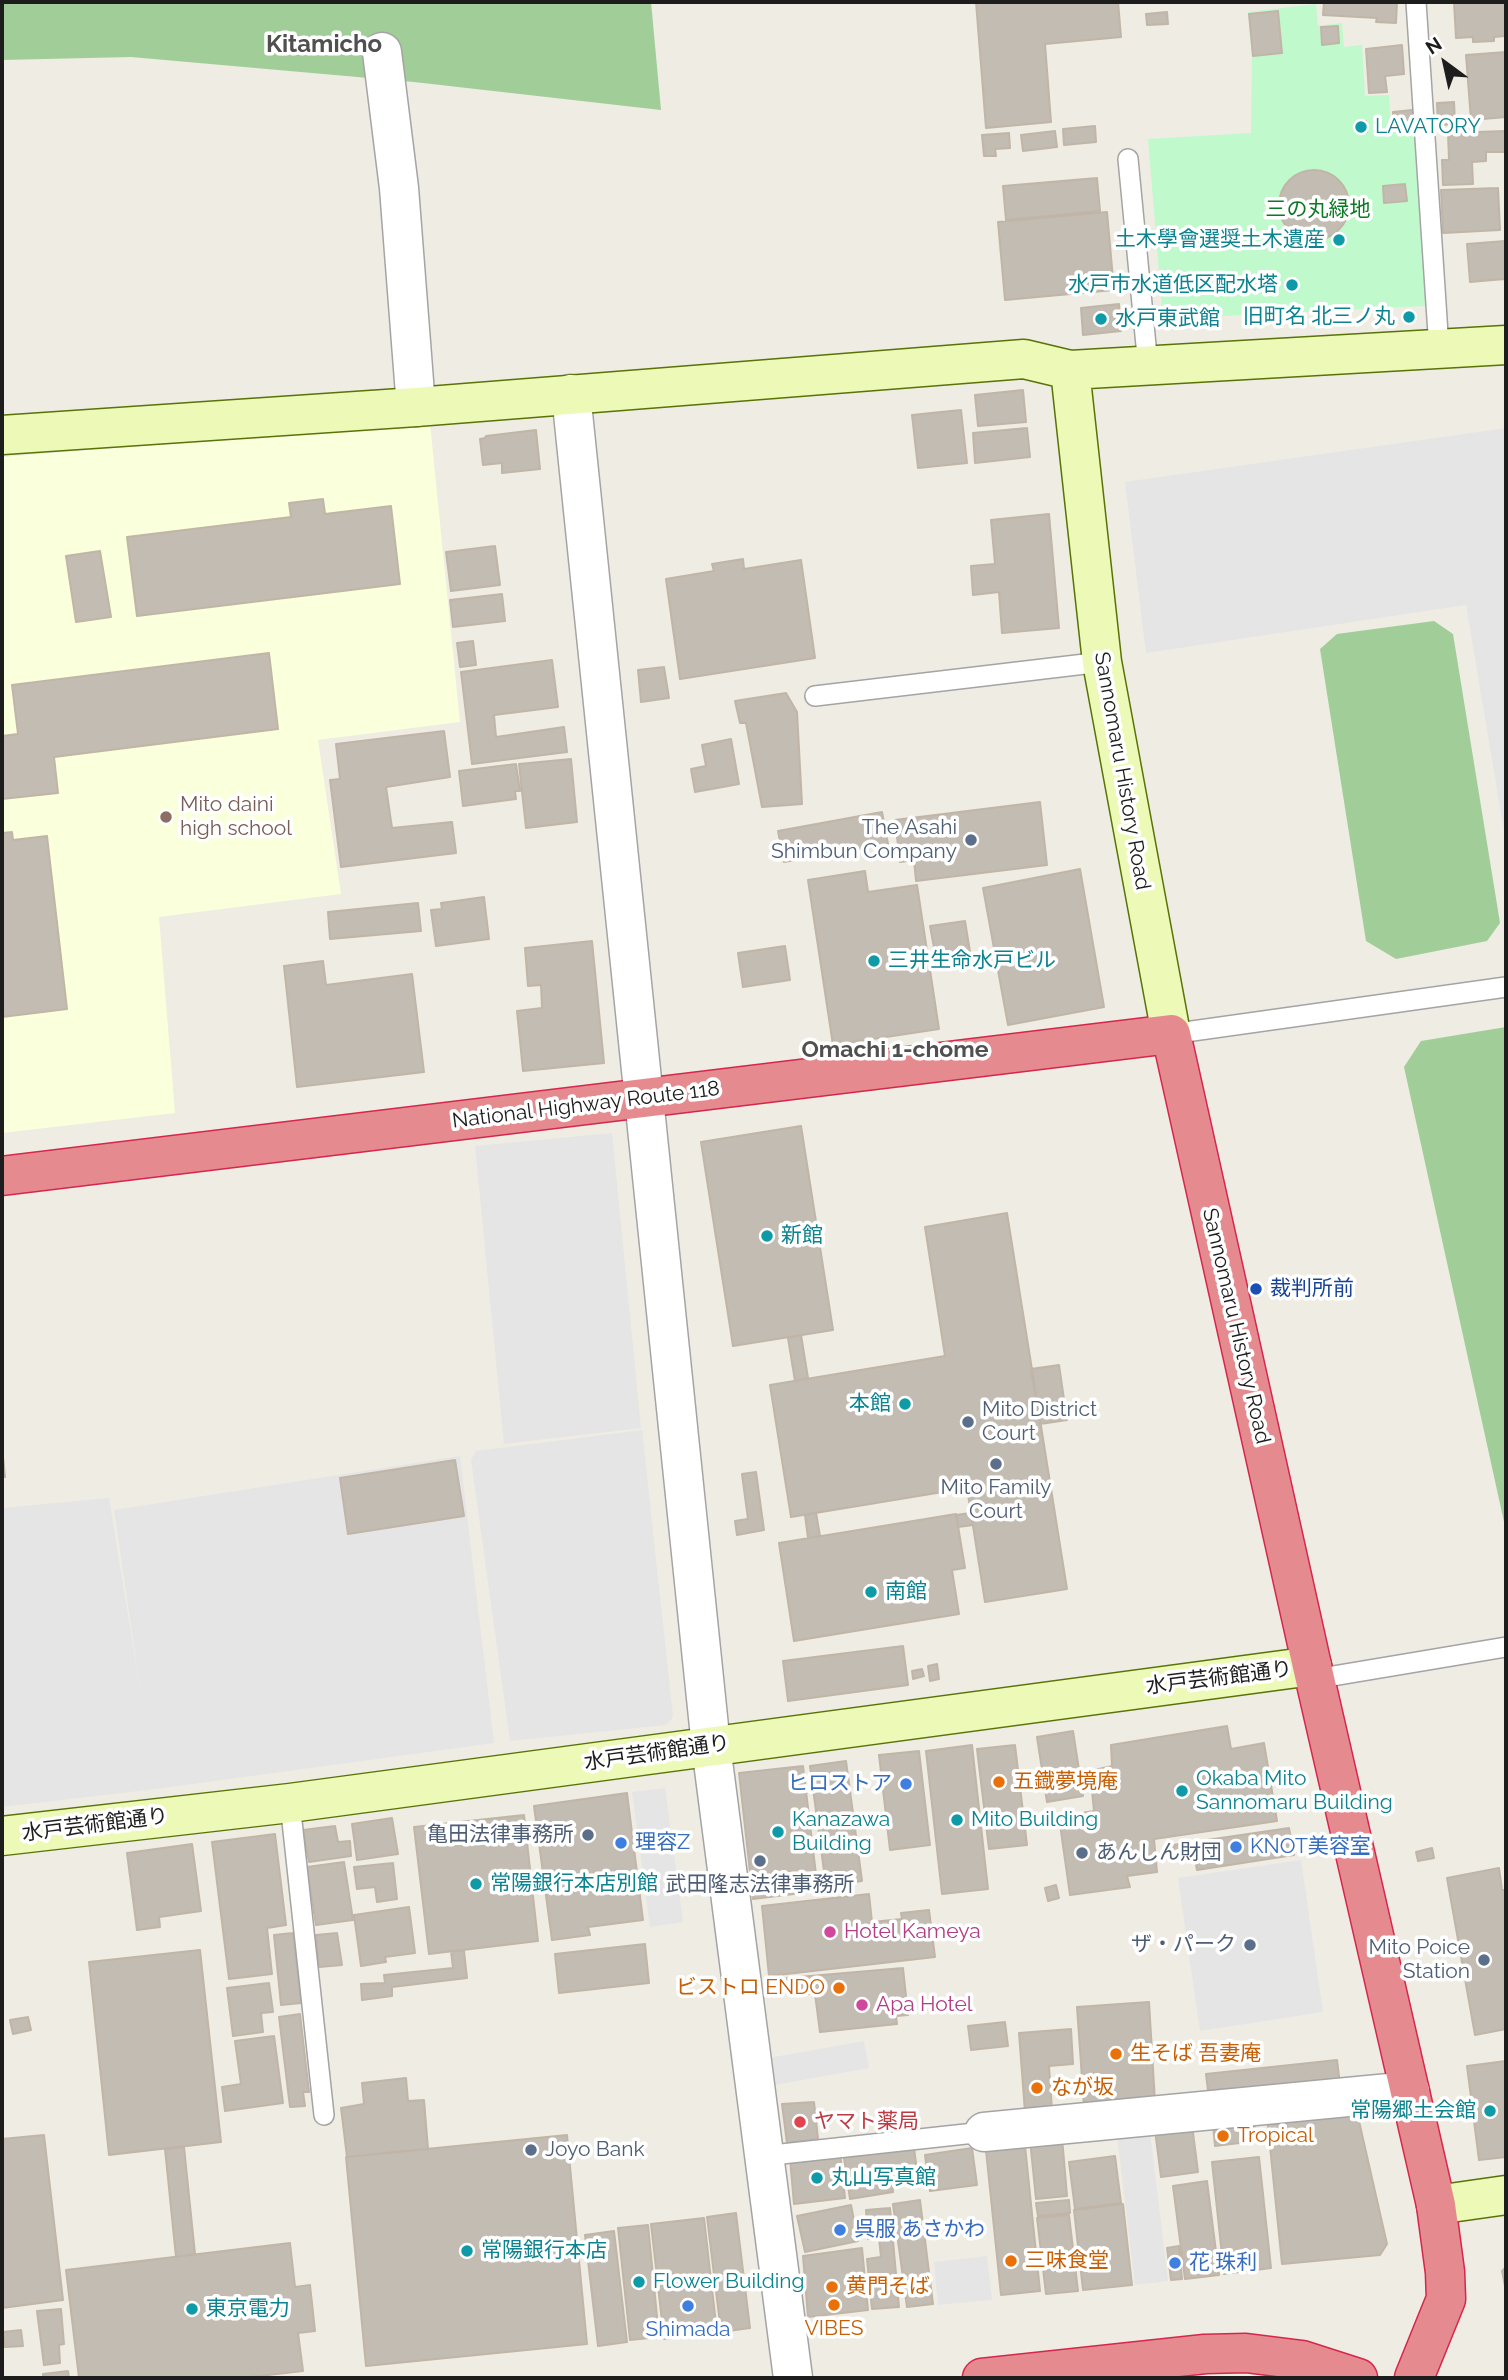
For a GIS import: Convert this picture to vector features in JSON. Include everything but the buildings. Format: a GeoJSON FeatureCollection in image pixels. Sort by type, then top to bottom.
{"type":"FeatureCollection","features":[{"type":"Feature","properties":{"kind":"highway","name":"National Highway Route 118"},"geometry":{"type":"LineString","coordinates":[[2,1176],[1171,1034]]}},
{"type":"Feature","properties":{"kind":"highway","name":"Sannomaru History Road"},"geometry":{"type":"LineString","coordinates":[[1171,1034],[1436,2205]]}},
{"type":"Feature","properties":{"kind":"highway"},"geometry":{"type":"LineString","coordinates":[[1414,2378],[1446,2299],[1446,2272],[1436,2205]]}},
{"type":"Feature","properties":{"kind":"highway"},"geometry":{"type":"LineString","coordinates":[[999,2377],[1205,2354],[1246,2353],[1302,2360],[1358,2378]]}},
{"type":"Feature","properties":{"kind":"street"},"geometry":{"type":"LineString","coordinates":[[382,52],[399,188],[416,407]]}},
{"type":"Feature","properties":{"kind":"street"},"geometry":{"type":"LineString","coordinates":[[2,427],[416,407],[1024,359],[1070,370],[1506,345]]}},
{"type":"Feature","properties":{"kind":"street","name":"Sannomaru History Road"},"geometry":{"type":"LineString","coordinates":[[1070,370],[1102,662],[1171,1034]]}},
{"type":"Feature","properties":{"kind":"street"},"geometry":{"type":"LineString","coordinates":[[571,394],[711,1746],[793,2378]]}},
{"type":"Feature","properties":{"kind":"street","name":"水戸芸術館通り"},"geometry":{"type":"LineString","coordinates":[[2,1836],[1314,1672]]}},
{"type":"Feature","properties":{"kind":"street"},"geometry":{"type":"LineString","coordinates":[[984,2132],[1410,2091]]}},
{"type":"Feature","properties":{"kind":"street"},"geometry":{"type":"LineString","coordinates":[[1436,2205],[1506,2195]]}},
{"type":"Feature","properties":{"kind":"lane"},"geometry":{"type":"LineString","coordinates":[[1416,2],[1438,349]]}},
{"type":"Feature","properties":{"kind":"lane"},"geometry":{"type":"LineString","coordinates":[[1128,159],[1149,366]]}},
{"type":"Feature","properties":{"kind":"lane"},"geometry":{"type":"LineString","coordinates":[[815,696],[1102,662]]}},
{"type":"Feature","properties":{"kind":"lane"},"geometry":{"type":"LineString","coordinates":[[1171,1034],[1506,987]]}},
{"type":"Feature","properties":{"kind":"lane"},"geometry":{"type":"LineString","coordinates":[[1314,1672],[1506,1647]]}},
{"type":"Feature","properties":{"kind":"lane"},"geometry":{"type":"LineString","coordinates":[[290,1802],[324,2115]]}},
{"type":"Feature","properties":{"kind":"lane"},"geometry":{"type":"LineString","coordinates":[[764,2157],[984,2132]]}},
{"type":"Feature","properties":{"kind":"shaded area","name":"Mito daini high school"},"geometry":{"type":"Polygon","coordinates":[[[430,423],[460,722],[318,740],[341,894],[159,917],[175,1113],[2,1133],[2,457],[430,423]]]}},
{"type":"Feature","properties":{"kind":"shaded area"},"geometry":{"type":"Polygon","coordinates":[[[1506,428],[1506,843],[1466,605],[1146,653],[1125,482],[1506,428]]]}},
{"type":"Feature","properties":{"kind":"shaded area"},"geometry":{"type":"Polygon","coordinates":[[[612,1133],[641,1428],[504,1444],[475,1146],[612,1133]]]}},
{"type":"Feature","properties":{"kind":"shaded area"},"geometry":{"type":"Polygon","coordinates":[[[642,1430],[673,1716],[666,1725],[510,1741],[471,1460],[476,1451],[642,1430]]]}},
{"type":"Feature","properties":{"kind":"shaded area"},"geometry":{"type":"Polygon","coordinates":[[[460,1456],[494,1743],[2,1807],[2,1508],[109,1498],[142,1701],[114,1510],[460,1456]]]}},
{"type":"Feature","properties":{"kind":"shaded area"},"geometry":{"type":"Polygon","coordinates":[[[665,1788],[683,1922],[650,1927],[632,1792],[665,1788]]]}},
{"type":"Feature","properties":{"kind":"shaded area","name":"ザ・パーク"},"geometry":{"type":"Polygon","coordinates":[[[1301,1860],[1323,2012],[1200,2031],[1178,1878],[1301,1860]]]}},
{"type":"Feature","properties":{"kind":"shaded area"},"geometry":{"type":"Polygon","coordinates":[[[864,2041],[869,2068],[774,2085],[769,2058],[864,2041]]]}},
{"type":"Feature","properties":{"kind":"shaded area"},"geometry":{"type":"Polygon","coordinates":[[[1149,2124],[1168,2281],[1135,2285],[1116,2128],[1149,2124]]]}},
{"type":"Feature","properties":{"kind":"shaded area"},"geometry":{"type":"Polygon","coordinates":[[[987,2256],[992,2300],[938,2305],[934,2262],[987,2256]]]}},
{"type":"Feature","properties":{"kind":"green space"},"geometry":{"type":"Polygon","coordinates":[[[2,2],[651,2],[661,110],[414,82],[131,57],[2,60],[2,2]]]}},
{"type":"Feature","properties":{"kind":"green space","name":"三の丸緑地"},"geometry":{"type":"Polygon","coordinates":[[[1316,4],[1318,26],[1342,23],[1344,47],[1362,45],[1365,96],[1389,95],[1391,124],[1417,122],[1426,306],[1163,319],[1148,139],[1251,133],[1252,59],[1248,12],[1316,4]]]}},
{"type":"Feature","properties":{"kind":"green space"},"geometry":{"type":"Polygon","coordinates":[[[1434,621],[1453,634],[1500,923],[1487,941],[1396,959],[1366,941],[1320,649],[1337,634],[1434,621]]]}},
{"type":"Feature","properties":{"kind":"green space"},"geometry":{"type":"Polygon","coordinates":[[[1506,1027],[1506,1531],[1404,1067],[1421,1041],[1506,1027]]]}},
{"type":"Feature","properties":{"kind":"place","name":"LAVATORY"},"geometry":{"type":"Point","coordinates":[1361,127]}},
{"type":"Feature","properties":{"kind":"place","name":"土木學會選奨土木遺産"},"geometry":{"type":"Point","coordinates":[1339,240]}},
{"type":"Feature","properties":{"kind":"place","name":"水戸市水道低区配水塔"},"geometry":{"type":"Point","coordinates":[1292,285]}},
{"type":"Feature","properties":{"kind":"place","name":"旧町名 北三ノ丸"},"geometry":{"type":"Point","coordinates":[1409,317]}},
{"type":"Feature","properties":{"kind":"place","name":"水戸東武館"},"geometry":{"type":"Point","coordinates":[1101,319]}},
{"type":"Feature","properties":{"kind":"place","name":"Mito daini high school"},"geometry":{"type":"Point","coordinates":[166,817]}},
{"type":"Feature","properties":{"kind":"place","name":"The Asahi Shimbun Company"},"geometry":{"type":"Point","coordinates":[971,840]}},
{"type":"Feature","properties":{"kind":"place","name":"三井生命水戸ビル"},"geometry":{"type":"Point","coordinates":[874,961]}},
{"type":"Feature","properties":{"kind":"place","name":"新館"},"geometry":{"type":"Point","coordinates":[767,1236]}},
{"type":"Feature","properties":{"kind":"place","name":"裁判所前"},"geometry":{"type":"Point","coordinates":[1256,1289]}},
{"type":"Feature","properties":{"kind":"place","name":"本館"},"geometry":{"type":"Point","coordinates":[905,1404]}},
{"type":"Feature","properties":{"kind":"place","name":"Mito District Court"},"geometry":{"type":"Point","coordinates":[968,1422]}},
{"type":"Feature","properties":{"kind":"place","name":"Mito Family Court"},"geometry":{"type":"Point","coordinates":[996,1464]}},
{"type":"Feature","properties":{"kind":"place","name":"南館"},"geometry":{"type":"Point","coordinates":[871,1592]}},
{"type":"Feature","properties":{"kind":"place","name":"五鐡夢境庵"},"geometry":{"type":"Point","coordinates":[999,1782]}},
{"type":"Feature","properties":{"kind":"place","name":"ヒロストア"},"geometry":{"type":"Point","coordinates":[906,1784]}},
{"type":"Feature","properties":{"kind":"place","name":"Okaba Mito Sannomaru Building"},"geometry":{"type":"Point","coordinates":[1182,1791]}},
{"type":"Feature","properties":{"kind":"place","name":"Mito Building"},"geometry":{"type":"Point","coordinates":[957,1820]}},
{"type":"Feature","properties":{"kind":"place","name":"Kanazawa Building"},"geometry":{"type":"Point","coordinates":[778,1832]}},
{"type":"Feature","properties":{"kind":"place","name":"亀田法律事務所"},"geometry":{"type":"Point","coordinates":[588,1835]}},
{"type":"Feature","properties":{"kind":"place","name":"理容Z"},"geometry":{"type":"Point","coordinates":[621,1843]}},
{"type":"Feature","properties":{"kind":"place","name":"KNOT美容室"},"geometry":{"type":"Point","coordinates":[1236,1847]}},
{"type":"Feature","properties":{"kind":"place","name":"あんしん財団"},"geometry":{"type":"Point","coordinates":[1082,1853]}},
{"type":"Feature","properties":{"kind":"place","name":"武田隆志法律事務所"},"geometry":{"type":"Point","coordinates":[760,1861]}},
{"type":"Feature","properties":{"kind":"place","name":"常陽銀行本店別館"},"geometry":{"type":"Point","coordinates":[476,1884]}},
{"type":"Feature","properties":{"kind":"place","name":"Hotel Kameya"},"geometry":{"type":"Point","coordinates":[830,1932]}},
{"type":"Feature","properties":{"kind":"place","name":"ザ・パーク"},"geometry":{"type":"Point","coordinates":[1250,1945]}},
{"type":"Feature","properties":{"kind":"place","name":"Mito Poice Station"},"geometry":{"type":"Point","coordinates":[1484,1960]}},
{"type":"Feature","properties":{"kind":"place","name":"ビストロ ENDO"},"geometry":{"type":"Point","coordinates":[839,1988]}},
{"type":"Feature","properties":{"kind":"place","name":"Apa Hotel"},"geometry":{"type":"Point","coordinates":[862,2005]}},
{"type":"Feature","properties":{"kind":"place","name":"生そば 吾妻庵"},"geometry":{"type":"Point","coordinates":[1116,2054]}},
{"type":"Feature","properties":{"kind":"place","name":"なが坂"},"geometry":{"type":"Point","coordinates":[1037,2088]}},
{"type":"Feature","properties":{"kind":"place","name":"常陽郷土会館"},"geometry":{"type":"Point","coordinates":[1490,2111]}},
{"type":"Feature","properties":{"kind":"place","name":"ヤマト薬局"},"geometry":{"type":"Point","coordinates":[800,2122]}},
{"type":"Feature","properties":{"kind":"place","name":"Tropical"},"geometry":{"type":"Point","coordinates":[1223,2136]}},
{"type":"Feature","properties":{"kind":"place","name":"Joyo Bank"},"geometry":{"type":"Point","coordinates":[531,2150]}},
{"type":"Feature","properties":{"kind":"place","name":"丸山写真館"},"geometry":{"type":"Point","coordinates":[817,2178]}},
{"type":"Feature","properties":{"kind":"place","name":"呉服 あさかわ"},"geometry":{"type":"Point","coordinates":[840,2230]}},
{"type":"Feature","properties":{"kind":"place","name":"常陽銀行本店"},"geometry":{"type":"Point","coordinates":[467,2251]}},
{"type":"Feature","properties":{"kind":"place","name":"三味食堂"},"geometry":{"type":"Point","coordinates":[1011,2261]}},
{"type":"Feature","properties":{"kind":"place","name":"花 珠利"},"geometry":{"type":"Point","coordinates":[1175,2263]}},
{"type":"Feature","properties":{"kind":"place","name":"Flower Building"},"geometry":{"type":"Point","coordinates":[639,2282]}},
{"type":"Feature","properties":{"kind":"place","name":"黄門そば"},"geometry":{"type":"Point","coordinates":[832,2287]}},
{"type":"Feature","properties":{"kind":"place","name":"VIBES"},"geometry":{"type":"Point","coordinates":[834,2305]}},
{"type":"Feature","properties":{"kind":"place","name":"Shimada"},"geometry":{"type":"Point","coordinates":[688,2306]}},
{"type":"Feature","properties":{"kind":"place","name":"東京電力"},"geometry":{"type":"Point","coordinates":[192,2309]}},
{"type":"Feature","properties":{"kind":"district","name":"Kitamicho"},"geometry":{"type":"Point","coordinates":[324,45]}},
{"type":"Feature","properties":{"kind":"district","name":"Omachi 1-chome"},"geometry":{"type":"Point","coordinates":[895,1050]}}]}
